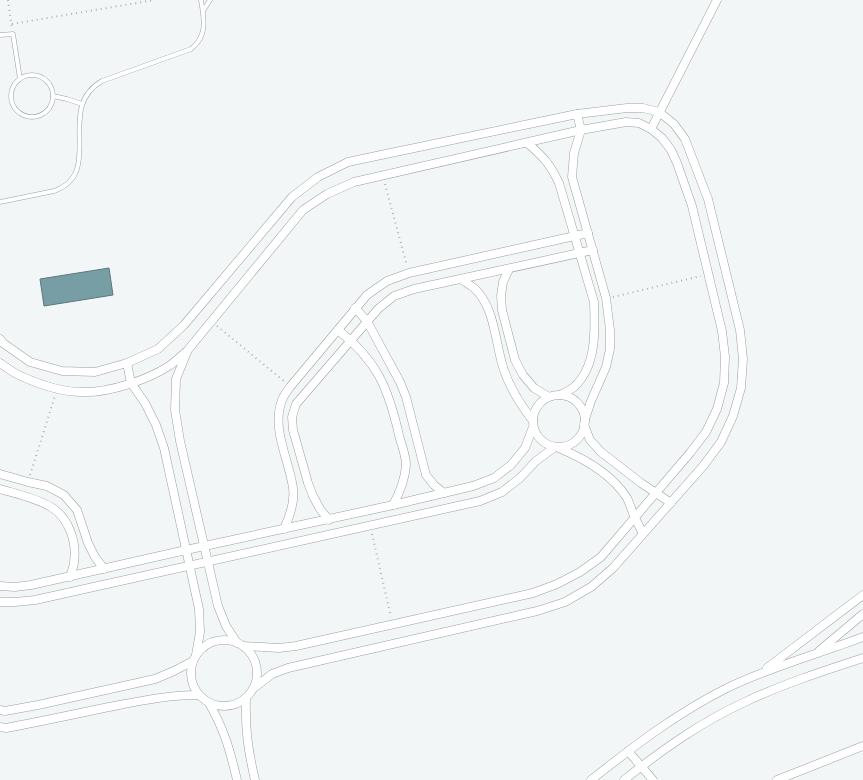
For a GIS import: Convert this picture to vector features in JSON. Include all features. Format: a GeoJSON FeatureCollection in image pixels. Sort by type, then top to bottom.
{"type":"FeatureCollection","features":[{"type":"Feature","properties":{"kind":"street"},"geometry":{"type":"LineString","coordinates":[[651,129],[717,0]]}},
{"type":"Feature","properties":{"kind":"street"},"geometry":{"type":"LineString","coordinates":[[0,339],[30,362],[62,371],[95,372],[127,363],[158,349],[184,325],[292,197],[318,177],[348,162],[577,114],[643,108],[659,112],[674,124],[685,139],[708,200],[740,330],[743,359],[741,388],[733,416],[721,442],[704,465],[613,568],[591,587],[565,602],[537,611],[288,668],[272,674],[254,688],[241,702],[228,706],[209,703],[198,694],[191,678],[191,670],[200,632],[199,609],[164,448],[149,410],[131,383],[127,363]]}},
{"type":"Feature","properties":{"kind":"street"},"geometry":{"type":"LineString","coordinates":[[0,602],[35,600],[480,501],[502,492],[556,447],[567,446],[575,442],[581,434],[591,401],[606,367],[610,349],[606,298],[572,177],[574,153],[581,130],[577,114]]}},
{"type":"Feature","properties":{"kind":"street"},"geometry":{"type":"LineString","coordinates":[[0,363],[22,377],[57,389],[82,392],[107,390],[151,376],[170,365],[187,351],[303,210],[327,194],[354,182],[526,142],[626,122],[639,123],[651,129],[662,138],[671,150],[677,163],[692,206],[722,331],[725,357],[724,383],[717,408],[706,432],[601,557],[580,572],[557,584],[533,593],[296,646],[271,648],[240,645],[224,640],[211,642],[200,650],[194,658],[174,671],[155,679],[38,705],[0,710]]}},
{"type":"Feature","properties":{"kind":"street"},"geometry":{"type":"LineString","coordinates":[[526,142],[540,153],[552,167],[560,183],[594,302],[594,342],[590,362],[583,376],[573,387],[560,396]]}},
{"type":"Feature","properties":{"kind":"street"},"geometry":{"type":"LineString","coordinates":[[284,529],[293,503],[293,489],[280,434],[278,416],[282,399],[367,295],[387,281],[408,273],[588,233]]}},
{"type":"Feature","properties":{"kind":"street"},"geometry":{"type":"LineString","coordinates":[[329,520],[320,509],[308,483],[293,430],[292,417],[296,404],[378,309],[394,296],[414,289],[592,250]]}},
{"type":"Feature","properties":{"kind":"street"},"geometry":{"type":"LineString","coordinates":[[509,268],[503,282],[501,296],[502,310],[515,360],[523,375],[534,388],[548,397]]}},
{"type":"Feature","properties":{"kind":"street"},"geometry":{"type":"LineString","coordinates":[[461,279],[474,288],[484,301],[510,386],[533,424],[536,435],[548,445],[575,455],[592,464],[617,485],[628,500],[643,534]]}},
{"type":"Feature","properties":{"kind":"street"},"geometry":{"type":"LineString","coordinates":[[355,308],[367,321],[392,366],[406,397],[426,475],[444,493]]}},
{"type":"Feature","properties":{"kind":"street"},"geometry":{"type":"LineString","coordinates":[[338,330],[351,340],[374,367],[383,382],[392,407],[406,463],[400,492],[393,506]]}},
{"type":"Feature","properties":{"kind":"street"},"geometry":{"type":"LineString","coordinates":[[187,351],[176,378],[175,410],[180,441],[218,606],[226,626],[240,645],[248,650],[255,662],[257,675],[254,688]]}},
{"type":"Feature","properties":{"kind":"street"},"geometry":{"type":"LineString","coordinates":[[0,586],[31,585],[70,577],[204,546],[393,506],[473,486],[494,478],[512,465],[525,448],[537,407],[548,397],[560,396],[569,398],[577,403],[582,410],[590,440],[627,472],[671,502]]}},
{"type":"Feature","properties":{"kind":"street"},"geometry":{"type":"LineString","coordinates":[[0,474],[47,486],[64,496],[76,510],[88,543],[104,569]]}},
{"type":"Feature","properties":{"kind":"street"},"geometry":{"type":"LineString","coordinates":[[1,492],[40,502],[54,508],[64,519],[71,533],[75,548],[70,577]]}},
{"type":"Feature","properties":{"kind":"street"},"geometry":{"type":"LineString","coordinates":[[761,673],[863,595]]}},
{"type":"Feature","properties":{"kind":"street"},"geometry":{"type":"LineString","coordinates":[[814,655],[863,614]]}},
{"type":"Feature","properties":{"kind":"street"},"geometry":{"type":"LineString","coordinates":[[591,780],[660,728],[728,688],[761,673],[863,637]]}},
{"type":"Feature","properties":{"kind":"street"},"geometry":{"type":"LineString","coordinates":[[624,780],[674,742],[744,702],[781,686],[863,658]]}},
{"type":"Feature","properties":{"kind":"street"},"geometry":{"type":"LineString","coordinates":[[0,727],[6,728],[43,721],[158,697],[198,694]]}},
{"type":"Feature","properties":{"kind":"street"},"geometry":{"type":"LineString","coordinates":[[246,698],[246,735],[255,780]]}},
{"type":"Feature","properties":{"kind":"street"},"geometry":{"type":"LineString","coordinates":[[209,703],[227,740],[237,780]]}},
{"type":"Feature","properties":{"kind":"street"},"geometry":{"type":"LineString","coordinates":[[777,780],[863,746]]}},
{"type":"Feature","properties":{"kind":"street"},"geometry":{"type":"LineString","coordinates":[[628,751],[653,780]]}},
{"type":"Feature","properties":{"kind":"lane"},"geometry":{"type":"LineString","coordinates":[[0,202],[54,191],[69,182],[76,173],[79,163],[79,121],[82,104],[91,90],[102,81],[190,49],[195,45],[204,27],[202,0]]}},
{"type":"Feature","properties":{"kind":"lane"},"geometry":{"type":"LineString","coordinates":[[203,11],[210,0]]}},
{"type":"Feature","properties":{"kind":"lane"},"geometry":{"type":"LineString","coordinates":[[0,35],[13,34],[20,79]]}},
{"type":"Feature","properties":{"kind":"lane"},"geometry":{"type":"LineString","coordinates":[[30,75],[44,79],[49,84],[53,96],[49,109],[44,114],[32,117],[25,116],[14,107],[11,93],[20,79],[30,75]]}},
{"type":"Feature","properties":{"kind":"lane"},"geometry":{"type":"LineString","coordinates":[[53,96],[82,104]]}},
{"type":"Feature","properties":{"kind":"path"},"geometry":{"type":"LineString","coordinates":[[8,0],[13,34]]}},
{"type":"Feature","properties":{"kind":"path"},"geometry":{"type":"LineString","coordinates":[[12,24],[154,0]]}},
{"type":"Feature","properties":{"kind":"path"},"geometry":{"type":"LineString","coordinates":[[382,176],[408,273]]}},
{"type":"Feature","properties":{"kind":"path"},"geometry":{"type":"LineString","coordinates":[[606,298],[708,274]]}},
{"type":"Feature","properties":{"kind":"path"},"geometry":{"type":"LineString","coordinates":[[212,321],[290,387]]}},
{"type":"Feature","properties":{"kind":"path"},"geometry":{"type":"LineString","coordinates":[[28,482],[57,389]]}},
{"type":"Feature","properties":{"kind":"path"},"geometry":{"type":"LineString","coordinates":[[370,526],[392,624]]}},
{"type":"Feature","properties":{"kind":"water"},"geometry":{"type":"Polygon","coordinates":[[[109,268],[113,295],[44,306],[40,279],[109,268]]]}}]}
